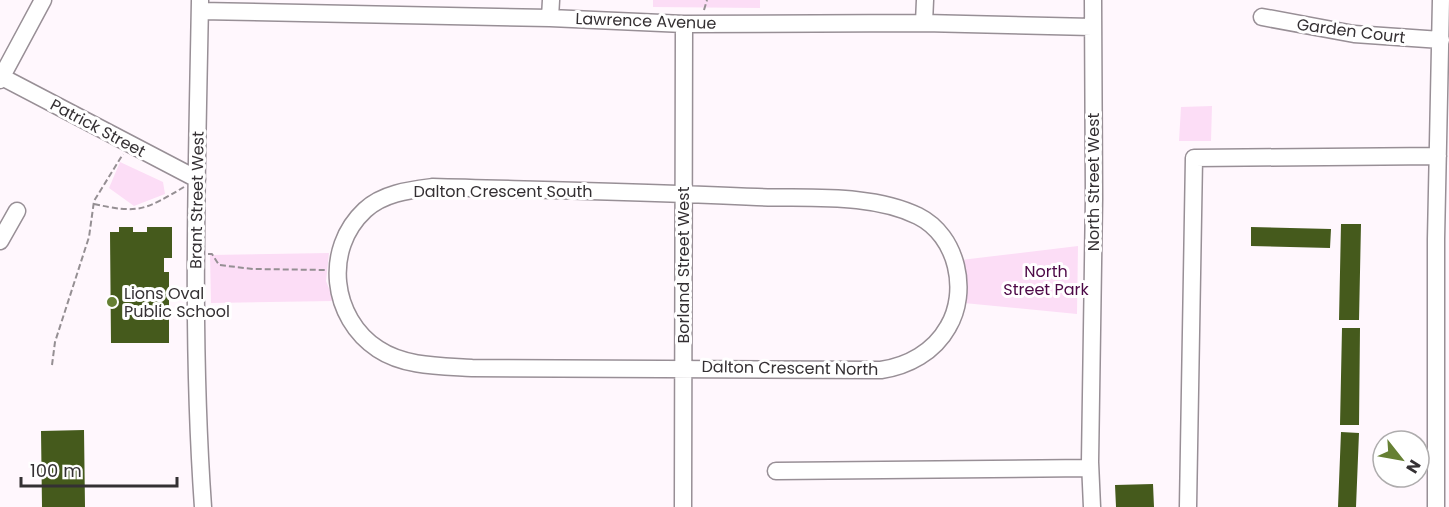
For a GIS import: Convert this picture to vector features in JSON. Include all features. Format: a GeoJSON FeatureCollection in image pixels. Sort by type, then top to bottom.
{"type":"FeatureCollection","features":[{"type":"Feature","properties":{"kind":"street"},"geometry":{"type":"LineString","coordinates":[[1,77],[42,0]]}},
{"type":"Feature","properties":{"kind":"street"},"geometry":{"type":"LineString","coordinates":[[550,18],[551,0]]}},
{"type":"Feature","properties":{"kind":"street"},"geometry":{"type":"LineString","coordinates":[[924,23],[925,0]]}},
{"type":"Feature","properties":{"kind":"street","name":"North Street West"},"geometry":{"type":"LineString","coordinates":[[1092,507],[1090,468],[1094,198],[1093,0]]}},
{"type":"Feature","properties":{"kind":"street"},"geometry":{"type":"LineString","coordinates":[[1436,507],[1441,0]]}},
{"type":"Feature","properties":{"kind":"street","name":"Lawrence Avenue"},"geometry":{"type":"LineString","coordinates":[[200,6],[684,24],[924,23],[1092,27]]}},
{"type":"Feature","properties":{"kind":"street","name":"Brant Street West"},"geometry":{"type":"LineString","coordinates":[[200,6],[196,254],[197,423],[203,507]]}},
{"type":"Feature","properties":{"kind":"street","name":"Garden Court"},"geometry":{"type":"LineString","coordinates":[[1262,17],[1354,34],[1441,40]]}},
{"type":"Feature","properties":{"kind":"street","name":"Borland Street West"},"geometry":{"type":"LineString","coordinates":[[683,507],[684,24]]}},
{"type":"Feature","properties":{"kind":"street","name":"Patrick Street"},"geometry":{"type":"LineString","coordinates":[[1,77],[197,179]]}},
{"type":"Feature","properties":{"kind":"street"},"geometry":{"type":"LineString","coordinates":[[1188,507],[1194,158],[1438,156]]}},
{"type":"Feature","properties":{"kind":"street","name":"Dalton Crescent South"},"geometry":{"type":"LineString","coordinates":[[683,368],[471,369],[407,361],[378,350],[354,326],[340,299],[337,270],[339,255],[350,229],[366,209],[401,191],[433,187],[684,194]]}},
{"type":"Feature","properties":{"kind":"street","name":"Dalton Crescent North"},"geometry":{"type":"LineString","coordinates":[[683,368],[861,370],[895,368],[925,353],[936,344],[953,319],[959,289],[959,274],[944,242],[928,223],[905,210],[851,201],[684,194]]}},
{"type":"Feature","properties":{"kind":"street"},"geometry":{"type":"LineString","coordinates":[[0,241],[17,211]]}},
{"type":"Feature","properties":{"kind":"street"},"geometry":{"type":"LineString","coordinates":[[776,471],[1090,468]]}},
{"type":"Feature","properties":{"kind":"path"},"geometry":{"type":"LineString","coordinates":[[52,365],[55,342],[89,237],[93,204],[113,167],[131,145]]}},
{"type":"Feature","properties":{"kind":"path"},"geometry":{"type":"LineString","coordinates":[[93,204],[122,210],[142,209],[197,179]]}},
{"type":"Feature","properties":{"kind":"path"},"geometry":{"type":"LineString","coordinates":[[196,254],[212,254],[219,265],[253,269],[337,270]]}},
{"type":"Feature","properties":{"kind":"green space"},"geometry":{"type":"Polygon","coordinates":[[[653,0],[760,0],[760,8],[653,7],[653,0]]]}},
{"type":"Feature","properties":{"kind":"green space"},"geometry":{"type":"Polygon","coordinates":[[[1212,106],[1211,141],[1179,141],[1181,107],[1212,106]]]}},
{"type":"Feature","properties":{"kind":"green space"},"geometry":{"type":"Polygon","coordinates":[[[120,162],[163,182],[165,194],[134,206],[109,188],[120,162]]]}},
{"type":"Feature","properties":{"kind":"green space","name":"North Street Park"},"geometry":{"type":"Polygon","coordinates":[[[1078,246],[1077,314],[964,303],[961,260],[1078,246]]]}},
{"type":"Feature","properties":{"kind":"green space"},"geometry":{"type":"Polygon","coordinates":[[[329,253],[326,281],[334,301],[211,303],[210,255],[329,253]]]}},
{"type":"Feature","properties":{"kind":"building"},"geometry":{"type":"Polygon","coordinates":[[[1341,224],[1361,224],[1359,320],[1339,320],[1341,224]]]}},
{"type":"Feature","properties":{"kind":"building"},"geometry":{"type":"Polygon","coordinates":[[[119,227],[133,227],[133,232],[147,232],[147,227],[172,227],[172,258],[164,258],[164,272],[169,272],[169,343],[111,343],[110,232],[119,232],[119,227]]]}},
{"type":"Feature","properties":{"kind":"building"},"geometry":{"type":"Polygon","coordinates":[[[1251,227],[1331,229],[1330,248],[1251,246],[1251,227]]]}},
{"type":"Feature","properties":{"kind":"building"},"geometry":{"type":"Polygon","coordinates":[[[1342,328],[1360,328],[1359,425],[1340,425],[1342,328]]]}},
{"type":"Feature","properties":{"kind":"building"},"geometry":{"type":"Polygon","coordinates":[[[84,430],[85,507],[42,507],[41,431],[84,430]]]}},
{"type":"Feature","properties":{"kind":"building"},"geometry":{"type":"Polygon","coordinates":[[[1341,432],[1359,433],[1356,507],[1338,507],[1341,432]]]}},
{"type":"Feature","properties":{"kind":"building"},"geometry":{"type":"Polygon","coordinates":[[[1153,484],[1154,507],[1116,507],[1115,485],[1153,484]]]}},
{"type":"Feature","properties":{"kind":"place","name":"Lions Oval Public School"},"geometry":{"type":"Point","coordinates":[112,302]}}]}
